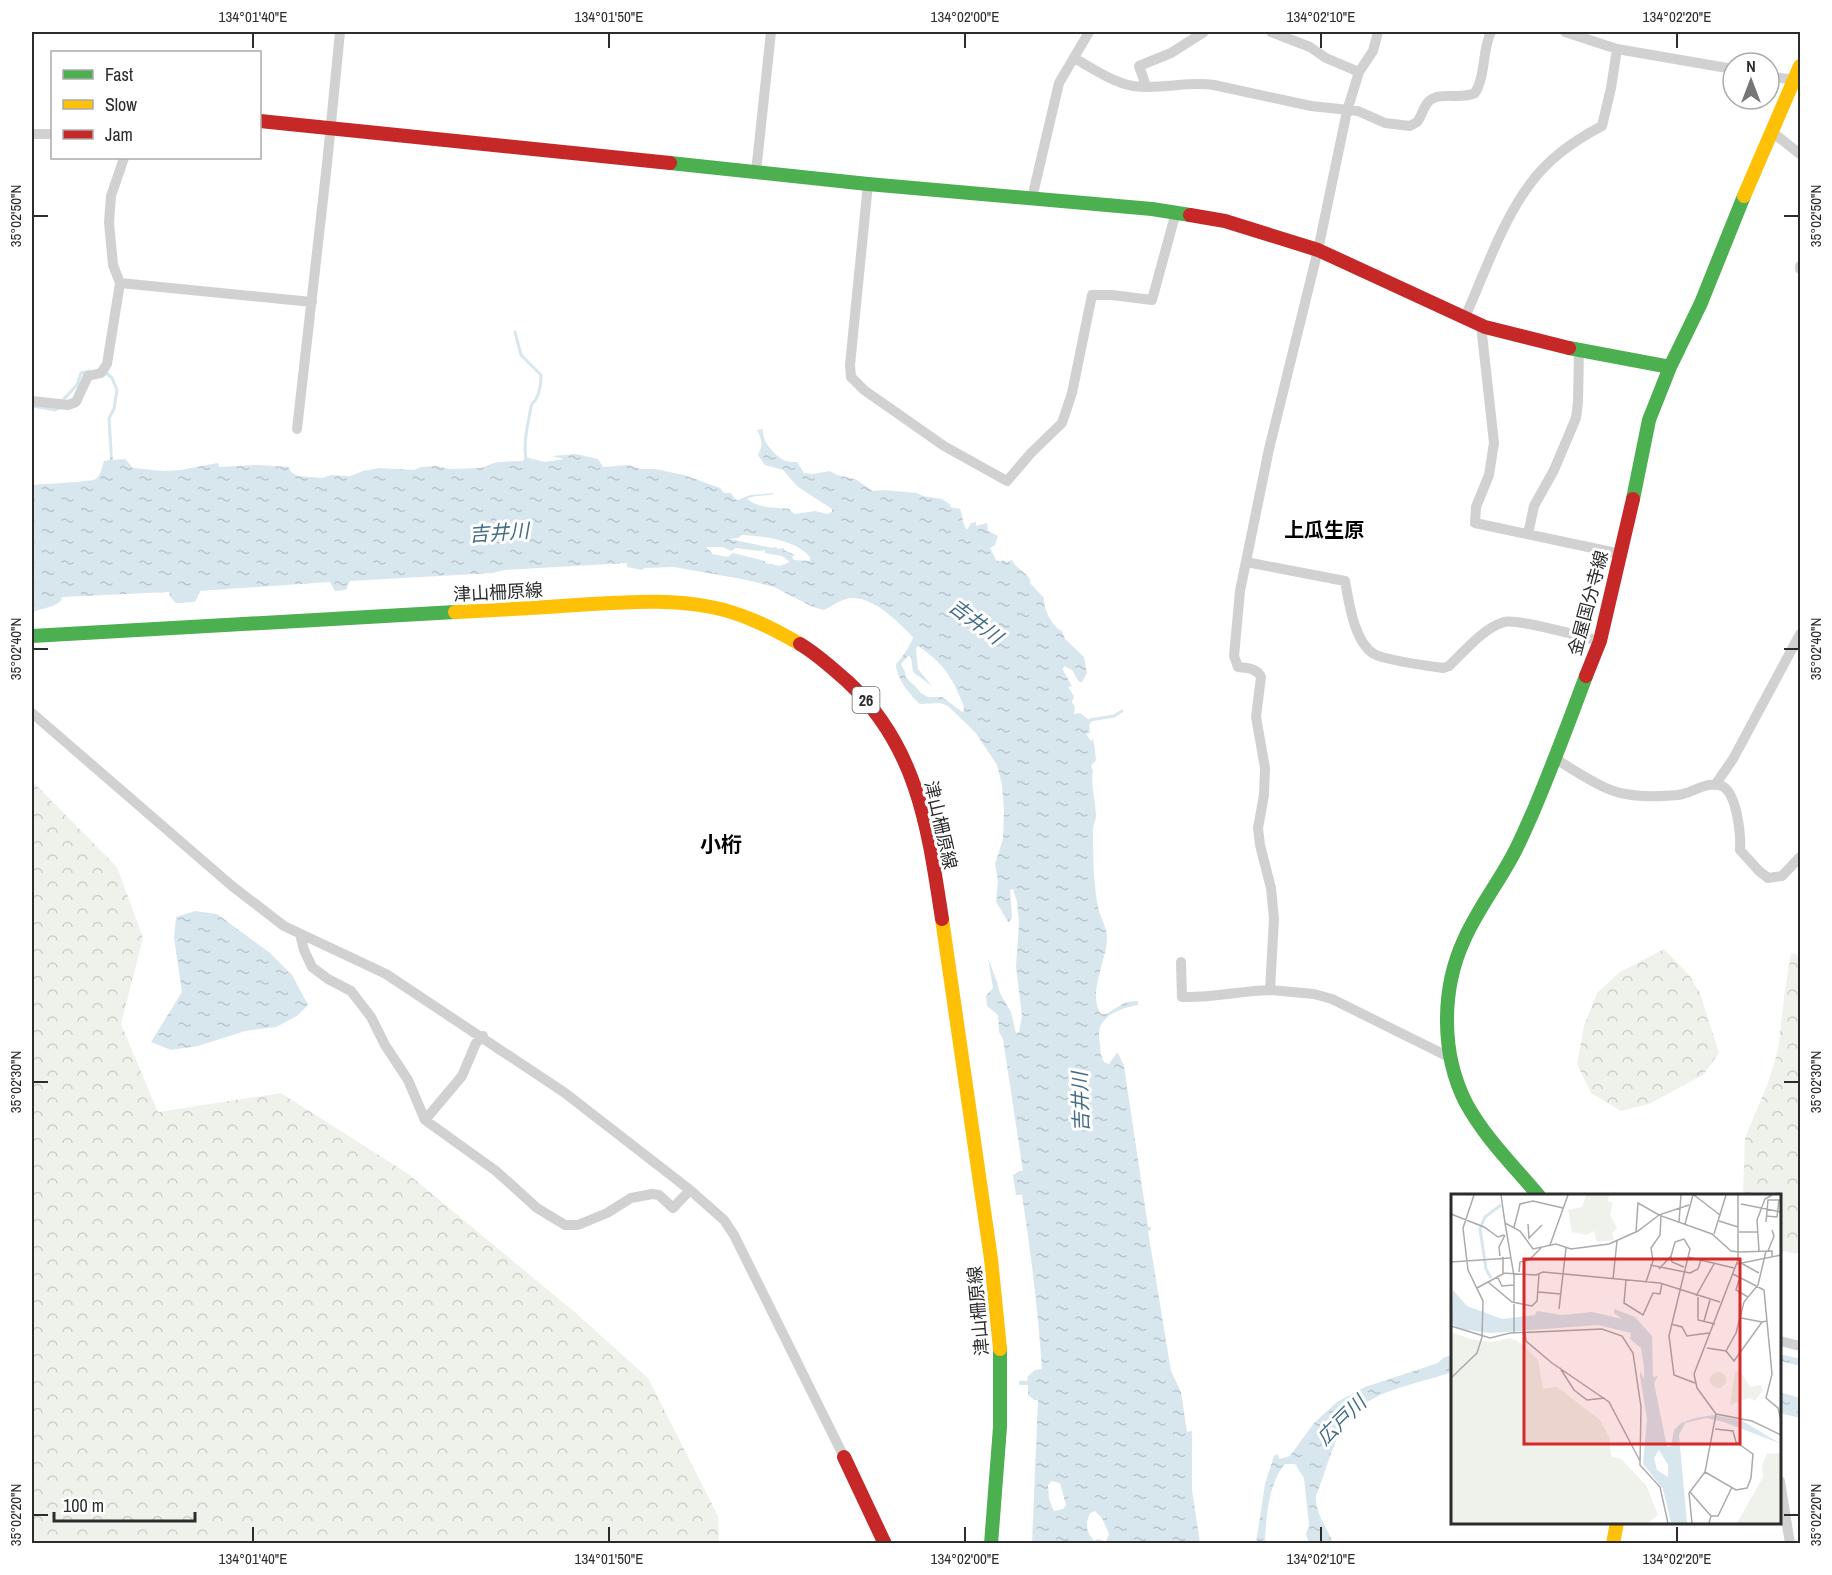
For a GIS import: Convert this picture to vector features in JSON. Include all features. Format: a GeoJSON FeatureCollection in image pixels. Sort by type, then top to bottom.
{"type":"FeatureCollection","features":[{"type":"Feature","properties":{"kind":"main road","name":"金屋国分寺線"},"geometry":{"type":"LineString","coordinates":[[1537,1194],[1489,1138],[1467,1104],[1455,1077],[1447,1028],[1447,999],[1455,959],[1469,929],[1526,830],[1545,784],[1600,641],[1649,420],[1670,367],[1701,303],[1736,213],[1800,66]]}},
{"type":"Feature","properties":{"kind":"main road"},"geometry":{"type":"LineString","coordinates":[[261,121],[868,184],[1176,212],[1225,221],[1318,250],[1481,325],[1579,350],[1670,367]]}},
{"type":"Feature","properties":{"kind":"main road","name":"津山柵原線"},"geometry":{"type":"LineString","coordinates":[[32,636],[623,603],[682,602],[730,612],[768,627],[812,651],[849,683],[867,702],[895,741],[911,773],[927,826],[997,1310],[1001,1389],[992,1544]]}},
{"type":"Feature","properties":{"kind":"main road"},"geometry":{"type":"LineString","coordinates":[[844,1457],[885,1544]]}},
{"type":"Feature","properties":{"kind":"main road"},"geometry":{"type":"LineString","coordinates":[[1613,1544],[1617,1524]]}},
{"type":"Feature","properties":{"kind":"street"},"geometry":{"type":"LineString","coordinates":[[297,429],[340,32]]}},
{"type":"Feature","properties":{"kind":"street"},"geometry":{"type":"LineString","coordinates":[[756,172],[771,32]]}},
{"type":"Feature","properties":{"kind":"street"},"geometry":{"type":"LineString","coordinates":[[1032,198],[1059,82],[1089,32]]}},
{"type":"Feature","properties":{"kind":"street"},"geometry":{"type":"LineString","coordinates":[[1146,86],[1139,66],[1171,53],[1204,32]]}},
{"type":"Feature","properties":{"kind":"street"},"geometry":{"type":"LineString","coordinates":[[1271,32],[1310,47],[1326,58],[1359,72]]}},
{"type":"Feature","properties":{"kind":"street"},"geometry":{"type":"LineString","coordinates":[[1270,990],[1275,919],[1258,828],[1264,795],[1265,768],[1256,717],[1261,677],[1255,670],[1238,667],[1234,656],[1240,591],[1269,449],[1318,250],[1347,111],[1359,72],[1373,51],[1378,32]]}},
{"type":"Feature","properties":{"kind":"street"},"geometry":{"type":"LineString","coordinates":[[1074,58],[1120,82],[1146,86],[1201,83],[1311,106],[1358,111],[1385,123],[1410,126],[1417,122],[1426,105],[1434,97],[1473,94],[1478,89],[1491,32]]}},
{"type":"Feature","properties":{"kind":"street"},"geometry":{"type":"LineString","coordinates":[[1565,32],[1617,49],[1721,67]]}},
{"type":"Feature","properties":{"kind":"street"},"geometry":{"type":"LineString","coordinates":[[1465,317],[1507,223],[1531,183],[1571,145],[1602,126],[1617,49]]}},
{"type":"Feature","properties":{"kind":"street"},"geometry":{"type":"LineString","coordinates":[[1781,78],[1794,80]]}},
{"type":"Feature","properties":{"kind":"street"},"geometry":{"type":"LineString","coordinates":[[1772,132],[1800,154]]}},
{"type":"Feature","properties":{"kind":"street"},"geometry":{"type":"LineString","coordinates":[[32,134],[51,134]]}},
{"type":"Feature","properties":{"kind":"street"},"geometry":{"type":"LineString","coordinates":[[32,401],[68,405],[76,402],[88,376],[102,374],[107,364],[120,283],[113,265],[109,222],[111,196],[123,159]]}},
{"type":"Feature","properties":{"kind":"street"},"geometry":{"type":"LineString","coordinates":[[868,184],[850,365],[851,377],[864,390],[944,446],[1007,481],[1031,453],[1062,423],[1072,393],[1092,295],[1152,300],[1176,212]]}},
{"type":"Feature","properties":{"kind":"street"},"geometry":{"type":"LineString","coordinates":[[120,283],[312,302]]}},
{"type":"Feature","properties":{"kind":"street"},"geometry":{"type":"LineString","coordinates":[[1481,325],[1494,443],[1489,475],[1476,507],[1475,523],[1621,554]]}},
{"type":"Feature","properties":{"kind":"street"},"geometry":{"type":"LineString","coordinates":[[1528,534],[1534,506],[1554,470],[1576,418],[1579,350]]}},
{"type":"Feature","properties":{"kind":"street"},"geometry":{"type":"LineString","coordinates":[[1246,562],[1346,581],[1350,608],[1356,627],[1364,644],[1375,655],[1443,668],[1449,666],[1473,642],[1507,621],[1521,622],[1600,641]]}},
{"type":"Feature","properties":{"kind":"street"},"geometry":{"type":"LineString","coordinates":[[1715,784],[1733,759],[1800,634]]}},
{"type":"Feature","properties":{"kind":"street"},"geometry":{"type":"LineString","coordinates":[[32,713],[232,886],[284,926],[386,974],[483,1036],[565,1093],[690,1190],[724,1220],[734,1235],[844,1457]]}},
{"type":"Feature","properties":{"kind":"street"},"geometry":{"type":"LineString","coordinates":[[1554,758],[1607,789],[1630,795],[1681,795],[1707,785],[1715,784],[1724,787],[1731,795],[1741,837],[1740,850],[1759,871],[1768,878],[1782,876],[1800,857]]}},
{"type":"Feature","properties":{"kind":"street"},"geometry":{"type":"LineString","coordinates":[[300,934],[312,967],[328,979],[351,991],[371,1017],[385,1045],[408,1080],[425,1120],[496,1171],[537,1208],[565,1225],[578,1226],[607,1213],[631,1198],[652,1194],[659,1195],[673,1208],[690,1190]]}},
{"type":"Feature","properties":{"kind":"street"},"geometry":{"type":"LineString","coordinates":[[1181,962],[1182,997],[1220,996],[1244,991],[1270,990],[1314,994],[1332,999],[1451,1058]]}},
{"type":"Feature","properties":{"kind":"street"},"geometry":{"type":"LineString","coordinates":[[425,1120],[462,1076],[476,1043],[483,1036]]}},
{"type":"Feature","properties":{"kind":"street"},"geometry":{"type":"LineString","coordinates":[[1781,1342],[1800,1347]]}},
{"type":"Feature","properties":{"kind":"street"},"geometry":{"type":"LineString","coordinates":[[1781,1492],[1790,1544]]}},
{"type":"Feature","properties":{"kind":"green space"},"geometry":{"type":"Polygon","coordinates":[[[32,781],[117,867],[143,938],[121,1024],[158,1112],[281,1093],[407,1173],[577,1314],[648,1378],[718,1516],[719,1543],[32,1543],[32,781]]]}},
{"type":"Feature","properties":{"kind":"green space"},"geometry":{"type":"Polygon","coordinates":[[[1664,949],[1689,975],[1700,993],[1719,1053],[1703,1075],[1649,1104],[1621,1111],[1591,1093],[1577,1064],[1584,1026],[1597,993],[1620,972],[1664,949]]]}},
{"type":"Feature","properties":{"kind":"green space"},"geometry":{"type":"Polygon","coordinates":[[[1791,953],[1800,956],[1800,1252],[1795,1254],[1781,1250],[1781,1194],[1743,1194],[1745,1138],[1768,1083],[1778,1050],[1791,953]]]}},
{"type":"Feature","properties":{"kind":"water","name":"吉井川"},"geometry":{"type":"Polygon","coordinates":[[[763,429],[766,443],[777,456],[786,461],[797,462],[804,473],[830,471],[855,479],[873,491],[917,493],[942,499],[951,505],[950,507],[960,509],[967,530],[971,523],[976,522],[976,526],[987,523],[988,531],[998,536],[995,545],[990,548],[996,560],[1007,562],[1012,560],[1028,576],[1030,583],[1044,598],[1049,617],[1062,631],[1065,639],[1084,657],[1087,673],[1082,682],[1079,682],[1072,670],[1064,666],[1063,670],[1072,686],[1068,687],[1074,696],[1072,702],[1075,707],[1074,714],[1080,713],[1089,720],[1093,719],[1089,725],[1090,733],[1086,734],[1091,741],[1093,739],[1096,760],[1091,766],[1096,816],[1093,829],[1094,877],[1098,907],[1107,938],[1097,987],[1097,1006],[1101,1014],[1106,1014],[1126,1002],[1138,1001],[1138,1005],[1117,1011],[1107,1017],[1100,1027],[1100,1051],[1104,1062],[1109,1064],[1118,1053],[1124,1066],[1148,1227],[1151,1227],[1148,1231],[1171,1371],[1181,1392],[1187,1432],[1192,1431],[1192,1490],[1200,1543],[1032,1543],[1038,1400],[1028,1395],[1028,1385],[1019,1385],[1019,1381],[1027,1381],[1028,1376],[1035,1370],[1042,1369],[1034,1282],[1022,1195],[1016,1195],[1013,1175],[1023,1171],[998,1015],[987,1006],[986,996],[993,988],[988,958],[1000,993],[1011,1012],[1016,1033],[1019,1032],[1022,1016],[1016,967],[1019,922],[1013,889],[1010,890],[1012,918],[1009,923],[996,902],[998,881],[995,864],[1003,839],[1002,785],[997,765],[975,732],[948,706],[940,703],[920,704],[904,686],[898,675],[896,664],[913,637],[886,612],[870,602],[854,598],[842,600],[824,610],[813,607],[774,587],[747,580],[674,567],[644,568],[642,570],[627,567],[627,563],[350,581],[346,590],[335,591],[330,582],[200,591],[195,602],[176,603],[170,597],[169,592],[62,597],[61,601],[53,606],[32,612],[32,485],[96,479],[104,461],[110,460],[110,448],[112,448],[113,460],[125,459],[133,468],[163,471],[218,463],[219,467],[258,465],[289,467],[291,472],[298,476],[322,478],[331,475],[350,476],[379,468],[414,470],[436,466],[449,469],[480,468],[497,462],[523,461],[525,457],[545,462],[564,459],[552,456],[576,454],[598,459],[603,467],[629,465],[640,469],[655,469],[684,475],[720,488],[724,493],[731,493],[738,500],[750,495],[775,493],[747,499],[762,506],[790,509],[795,514],[815,511],[827,514],[832,512],[832,509],[798,487],[783,470],[765,465],[758,455],[761,442],[757,430],[763,429]],[[742,535],[729,539],[778,549],[784,548],[795,555],[792,557],[794,560],[810,561],[810,557],[804,551],[788,543],[742,535]],[[706,547],[711,552],[728,557],[733,553],[780,566],[790,562],[782,556],[765,553],[765,550],[736,548],[731,551],[723,547],[706,547]],[[918,646],[916,648],[918,669],[932,686],[913,672],[911,657],[908,656],[901,664],[906,678],[928,697],[942,697],[962,712],[964,711],[963,704],[948,674],[925,651],[918,646]],[[1051,1481],[1048,1485],[1049,1499],[1054,1511],[1063,1509],[1066,1505],[1060,1483],[1051,1481]],[[1095,1511],[1088,1517],[1087,1527],[1091,1537],[1094,1541],[1098,1539],[1106,1542],[1109,1534],[1102,1518],[1095,1511]]]}},
{"type":"Feature","properties":{"kind":"water"},"geometry":{"type":"Polygon","coordinates":[[[195,911],[217,914],[270,953],[292,975],[308,1005],[297,1016],[276,1027],[245,1031],[198,1046],[171,1050],[151,1042],[182,992],[174,938],[176,917],[195,911]]]}},
{"type":"Feature","properties":{"kind":"water"},"geometry":{"type":"Polygon","coordinates":[[[1781,1354],[1800,1359],[1800,1366],[1781,1361],[1781,1354]]]}},
{"type":"Feature","properties":{"kind":"water","name":"広戸川"},"geometry":{"type":"Polygon","coordinates":[[[1451,1355],[1451,1372],[1390,1391],[1375,1398],[1350,1417],[1341,1431],[1316,1496],[1319,1515],[1333,1543],[1309,1543],[1306,1534],[1309,1525],[1304,1478],[1295,1464],[1285,1464],[1271,1491],[1265,1543],[1256,1543],[1265,1484],[1274,1456],[1277,1454],[1280,1459],[1290,1456],[1314,1423],[1337,1402],[1365,1387],[1438,1363],[1451,1355]]]}},
{"type":"Feature","properties":{"kind":"water"},"geometry":{"type":"Polygon","coordinates":[[[1781,1392],[1800,1398],[1800,1418],[1781,1413],[1781,1392]]]}},
{"type":"Feature","properties":{"kind":"waterway"},"geometry":{"type":"LineString","coordinates":[[515,332],[521,355],[541,375],[539,390],[532,405],[527,426],[526,459]]}},
{"type":"Feature","properties":{"kind":"waterway"},"geometry":{"type":"LineString","coordinates":[[61,402],[77,385],[81,373],[89,371]]}},
{"type":"Feature","properties":{"kind":"waterway"},"geometry":{"type":"LineString","coordinates":[[104,371],[112,378],[117,390],[114,409],[109,418],[111,451]]}},
{"type":"Feature","properties":{"kind":"waterway"},"geometry":{"type":"LineString","coordinates":[[33,406],[55,410],[59,408]]}},
{"type":"Feature","properties":{"kind":"waterway"},"geometry":{"type":"LineString","coordinates":[[1090,720],[1114,716],[1122,711]]}},
{"type":"Feature","properties":{"kind":"traffic: fast"},"geometry":{"type":"LineString","coordinates":[[670,163],[868,184],[1152,209],[1190,215]]}},
{"type":"Feature","properties":{"kind":"traffic: fast"},"geometry":{"type":"LineString","coordinates":[[1633,499],[1649,420],[1670,367],[1701,303],[1744,196]]}},
{"type":"Feature","properties":{"kind":"traffic: fast"},"geometry":{"type":"LineString","coordinates":[[1569,348],[1670,367]]}},
{"type":"Feature","properties":{"kind":"traffic: fast"},"geometry":{"type":"LineString","coordinates":[[32,636],[455,612]]}},
{"type":"Feature","properties":{"kind":"traffic: fast"},"geometry":{"type":"LineString","coordinates":[[1537,1194],[1491,1140],[1466,1103],[1458,1084],[1448,1043],[1448,1001],[1456,959],[1464,940],[1522,838],[1586,676]]}},
{"type":"Feature","properties":{"kind":"traffic: fast"},"geometry":{"type":"LineString","coordinates":[[991,1544],[1000,1427],[1000,1349]]}},
{"type":"Feature","properties":{"kind":"traffic: slow"},"geometry":{"type":"LineString","coordinates":[[1744,196],[1800,66]]}},
{"type":"Feature","properties":{"kind":"traffic: slow"},"geometry":{"type":"LineString","coordinates":[[455,612],[622,602],[682,603],[711,607],[746,617],[800,644]]}},
{"type":"Feature","properties":{"kind":"traffic: slow"},"geometry":{"type":"LineString","coordinates":[[942,919],[991,1259],[1000,1349]]}},
{"type":"Feature","properties":{"kind":"traffic: slow"},"geometry":{"type":"LineString","coordinates":[[1613,1544],[1617,1524]]}},
{"type":"Feature","properties":{"kind":"traffic: jam"},"geometry":{"type":"LineString","coordinates":[[261,121],[670,163]]}},
{"type":"Feature","properties":{"kind":"traffic: jam"},"geometry":{"type":"LineString","coordinates":[[1190,215],[1225,221],[1318,250],[1485,327],[1569,348]]}},
{"type":"Feature","properties":{"kind":"traffic: jam"},"geometry":{"type":"LineString","coordinates":[[1586,676],[1600,641],[1633,499]]}},
{"type":"Feature","properties":{"kind":"traffic: jam"},"geometry":{"type":"LineString","coordinates":[[800,644],[847,681],[871,706],[890,733],[905,761],[925,821],[942,919]]}},
{"type":"Feature","properties":{"kind":"traffic: jam"},"geometry":{"type":"LineString","coordinates":[[844,1457],[885,1544]]}},
{"type":"Feature","properties":{"kind":"district","name":"上瓜生原"},"geometry":{"type":"Point","coordinates":[1324,529]}},
{"type":"Feature","properties":{"kind":"district","name":"小桁"},"geometry":{"type":"Point","coordinates":[721,844]}}]}
